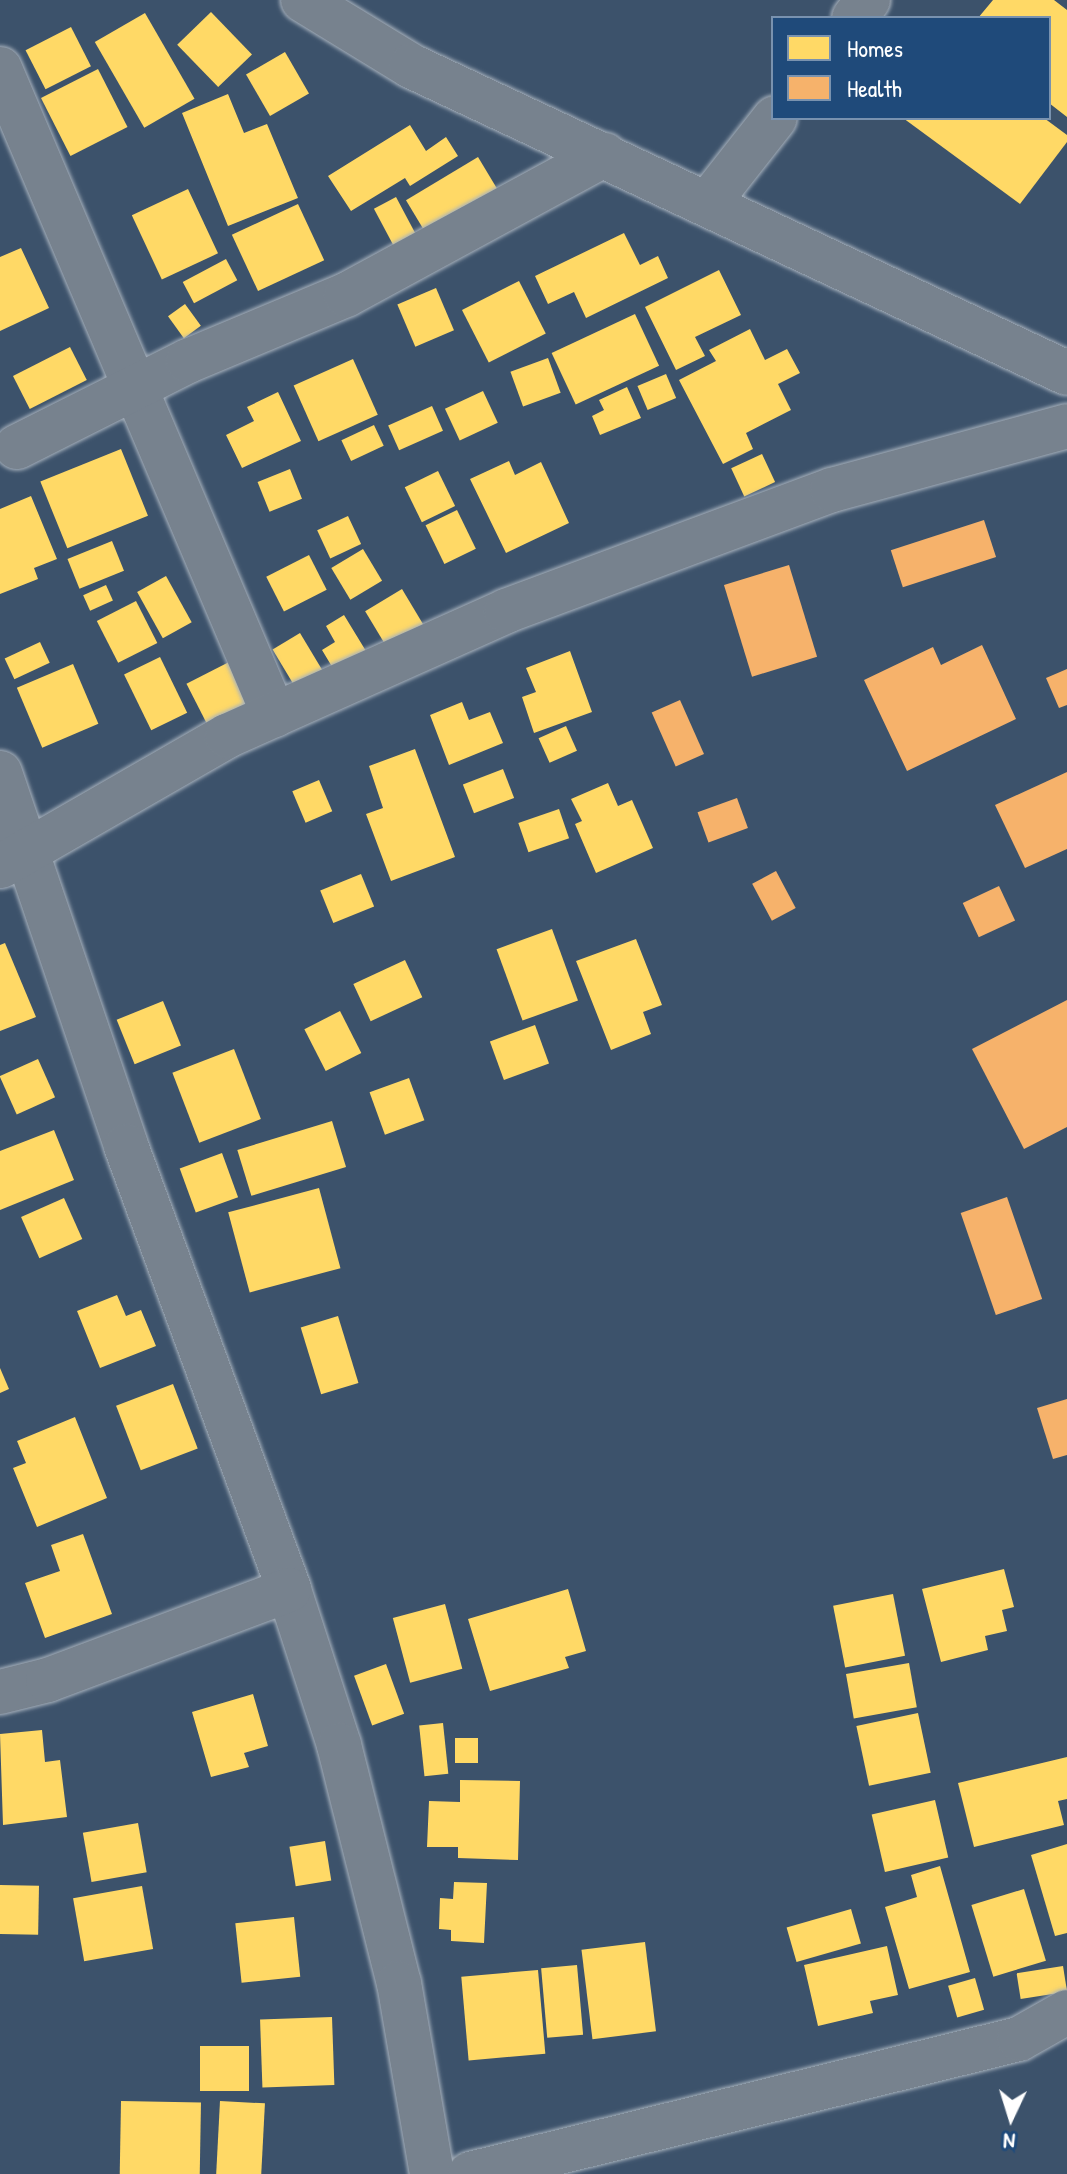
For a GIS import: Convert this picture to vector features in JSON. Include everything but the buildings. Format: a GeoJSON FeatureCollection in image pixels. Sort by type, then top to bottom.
{"type":"FeatureCollection","features":[{"type":"Feature","properties":{"kind":"street"},"geometry":{"type":"LineString","coordinates":[[303,0],[411,66],[1067,373]]}},
{"type":"Feature","properties":{"kind":"street"},"geometry":{"type":"LineString","coordinates":[[856,16],[868,0]]}},
{"type":"Feature","properties":{"kind":"street"},"geometry":{"type":"LineString","coordinates":[[0,69],[138,385],[274,715]]}},
{"type":"Feature","properties":{"kind":"street"},"geometry":{"type":"LineString","coordinates":[[708,203],[773,120]]}},
{"type":"Feature","properties":{"kind":"street"},"geometry":{"type":"LineString","coordinates":[[17,447],[138,385],[346,295],[604,155]]}},
{"type":"Feature","properties":{"kind":"street"},"geometry":{"type":"LineString","coordinates":[[14,859],[227,736],[506,611],[817,496],[1067,426]]}},
{"type":"Feature","properties":{"kind":"street"},"geometry":{"type":"LineString","coordinates":[[0,773],[14,859],[126,1146],[289,1590],[339,1745],[399,1983],[432,2174]]}},
{"type":"Feature","properties":{"kind":"street"},"geometry":{"type":"LineString","coordinates":[[0,1692],[48,1680],[289,1590]]}},
{"type":"Feature","properties":{"kind":"street"},"geometry":{"type":"LineString","coordinates":[[470,2174],[1019,2039],[1067,2012]]}}]}
